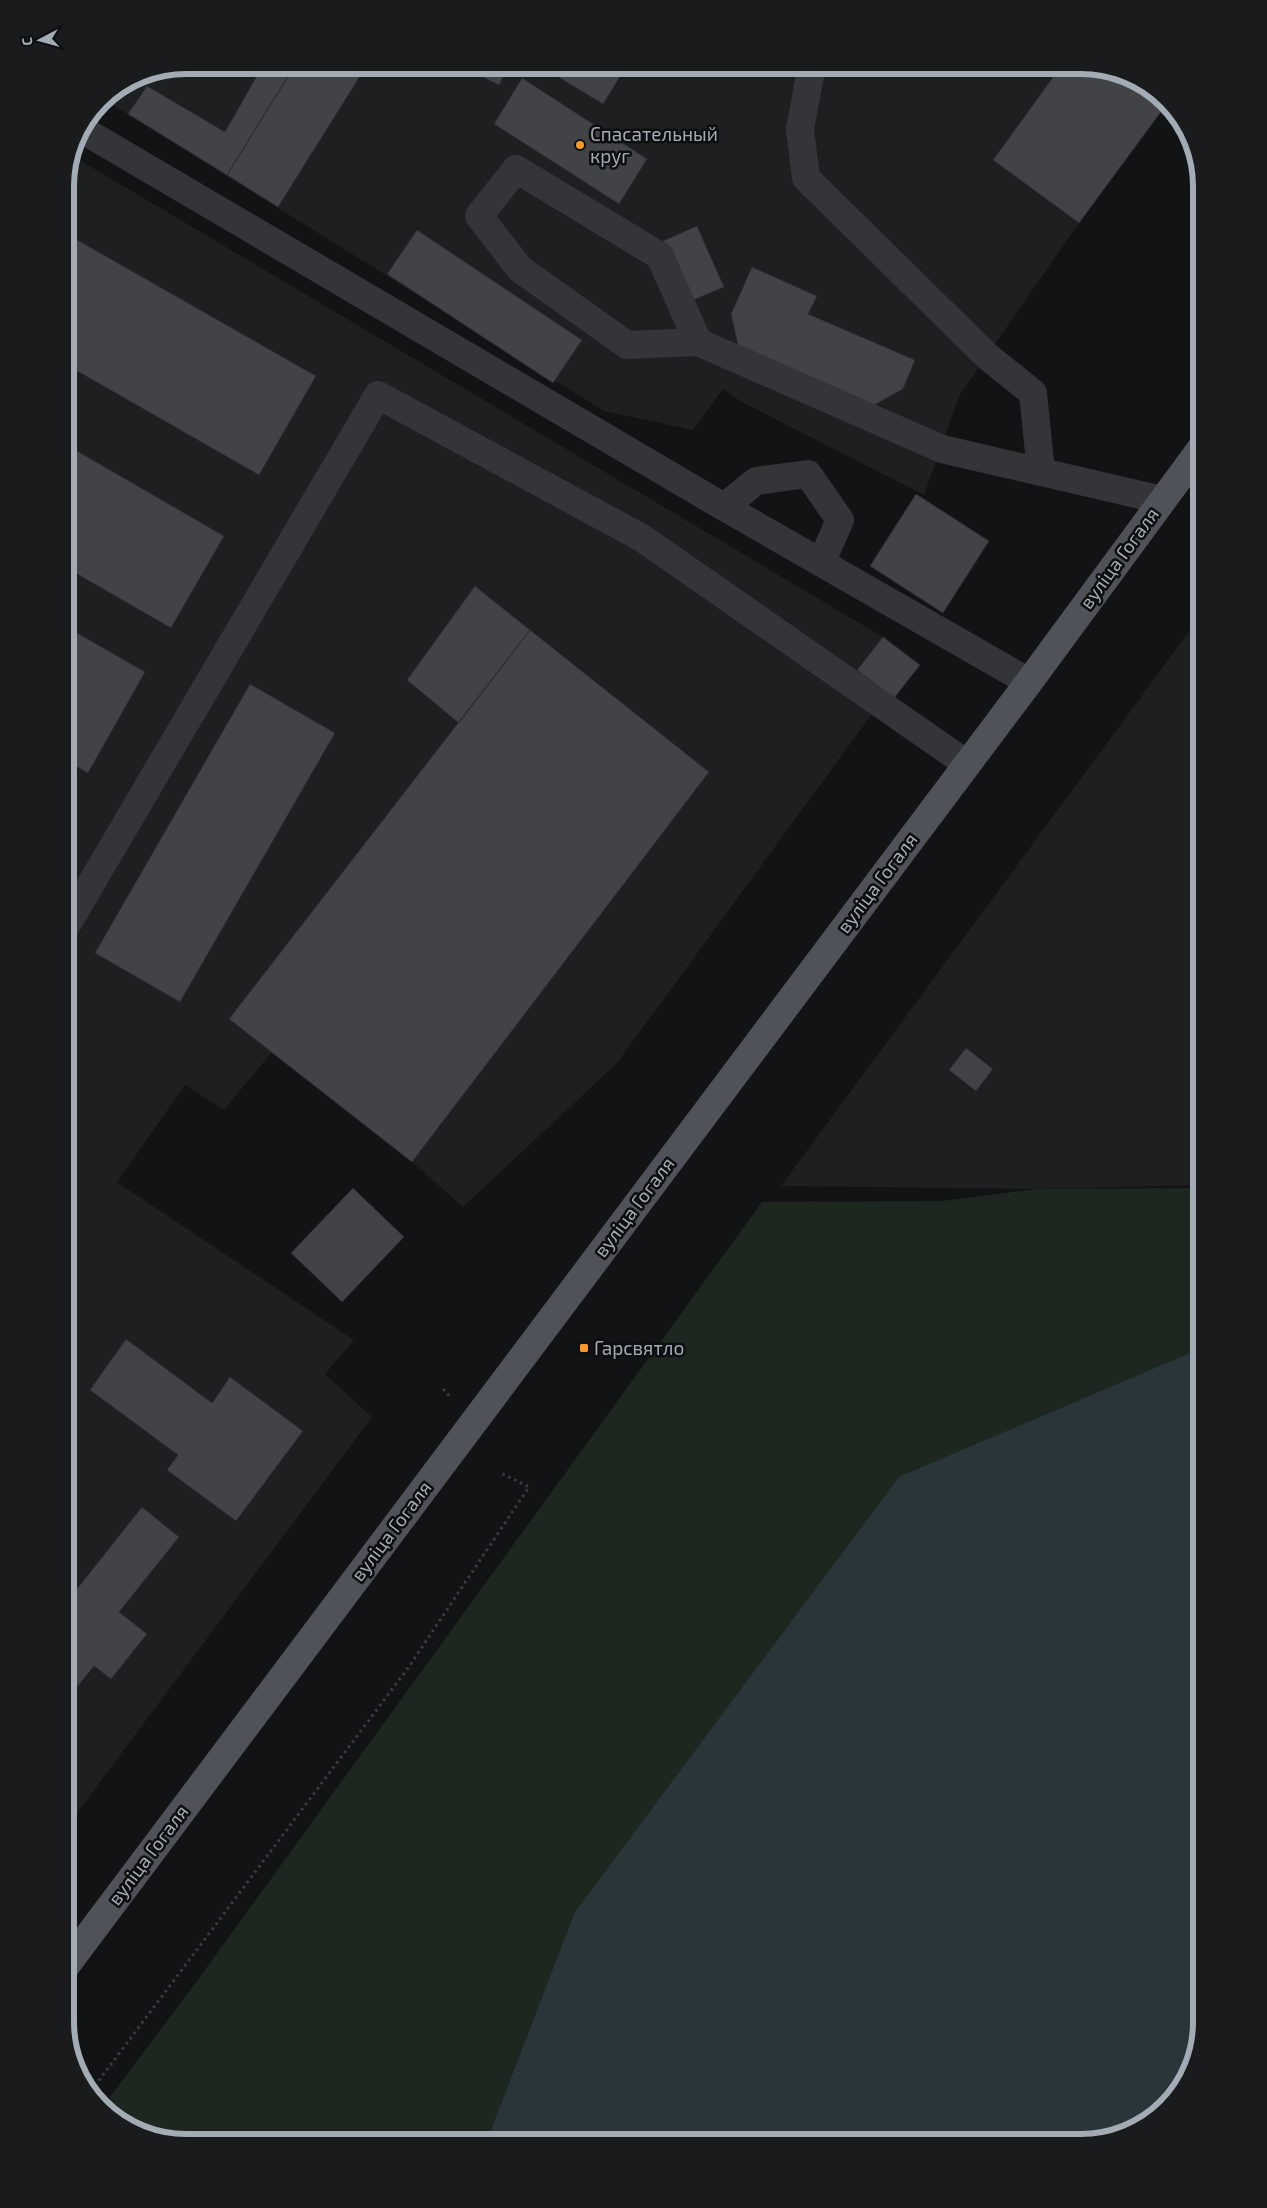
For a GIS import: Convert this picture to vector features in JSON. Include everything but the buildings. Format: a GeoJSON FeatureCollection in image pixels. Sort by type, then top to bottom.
{"type":"FeatureCollection","features":[{"type":"Feature","properties":{"kind":"main road","name":"вуліца Гогаля"},"geometry":{"type":"LineString","coordinates":[[74,1955],[1029,682],[1193,459]]}},
{"type":"Feature","properties":{"kind":"lane"},"geometry":{"type":"LineString","coordinates":[[810,74],[800,129],[806,178],[987,356],[1033,394],[1041,472]]}},
{"type":"Feature","properties":{"kind":"lane"},"geometry":{"type":"LineString","coordinates":[[87,133],[724,507],[1029,682]]}},
{"type":"Feature","properties":{"kind":"lane"},"geometry":{"type":"LineString","coordinates":[[698,342],[660,256],[516,169],[479,216],[520,269],[627,345],[698,342],[942,449],[1162,500]]}},
{"type":"Feature","properties":{"kind":"lane"},"geometry":{"type":"LineString","coordinates":[[74,913],[378,395],[642,538],[967,764]]}},
{"type":"Feature","properties":{"kind":"lane"},"geometry":{"type":"LineString","coordinates":[[724,507],[756,481],[808,474],[840,520],[821,563]]}},
{"type":"Feature","properties":{"kind":"path"},"geometry":{"type":"LineString","coordinates":[[443,1389],[451,1398]]}},
{"type":"Feature","properties":{"kind":"path"},"geometry":{"type":"LineString","coordinates":[[95,2086],[408,1668],[529,1487],[499,1472]]}},
{"type":"Feature","properties":{"kind":"shaded area"},"geometry":{"type":"Polygon","coordinates":[[[178,74],[1089,74],[1103,76],[1131,85],[1163,110],[1079,223],[959,396],[924,495],[740,401],[723,389],[693,430],[604,411],[110,104],[143,82],[178,74]]]}},
{"type":"Feature","properties":{"kind":"shaded area"},"geometry":{"type":"Polygon","coordinates":[[[78,159],[883,637],[920,665],[880,703],[617,1063],[463,1207],[412,1162],[272,1052],[224,1110],[185,1085],[117,1182],[354,1340],[325,1374],[372,1417],[74,1817],[74,178],[78,159]]]}},
{"type":"Feature","properties":{"kind":"shaded area"},"geometry":{"type":"Polygon","coordinates":[[[1193,626],[1193,1185],[1036,1189],[781,1186],[1193,626]]]}},
{"type":"Feature","properties":{"kind":"shaded area"},"geometry":{"type":"Polygon","coordinates":[[[1193,1188],[1193,2022],[1189,2051],[1182,2072],[1165,2096],[1155,2106],[1124,2126],[1096,2133],[1081,2134],[178,2134],[164,2132],[136,2123],[107,2101],[191,1989],[762,1202],[942,1201],[1036,1189],[1193,1188]]]}},
{"type":"Feature","properties":{"kind":"shaded area"},"geometry":{"type":"Polygon","coordinates":[[[1193,1352],[1193,2022],[1189,2051],[1182,2072],[1165,2096],[1143,2115],[1124,2126],[1096,2133],[489,2134],[575,1912],[899,1477],[1193,1352]]]}},
{"type":"Feature","properties":{"kind":"place","name":"Спасательный круг"},"geometry":{"type":"Point","coordinates":[580,145]}},
{"type":"Feature","properties":{"kind":"place","name":"Гарсвятло"},"geometry":{"type":"Point","coordinates":[584,1348]}}]}
